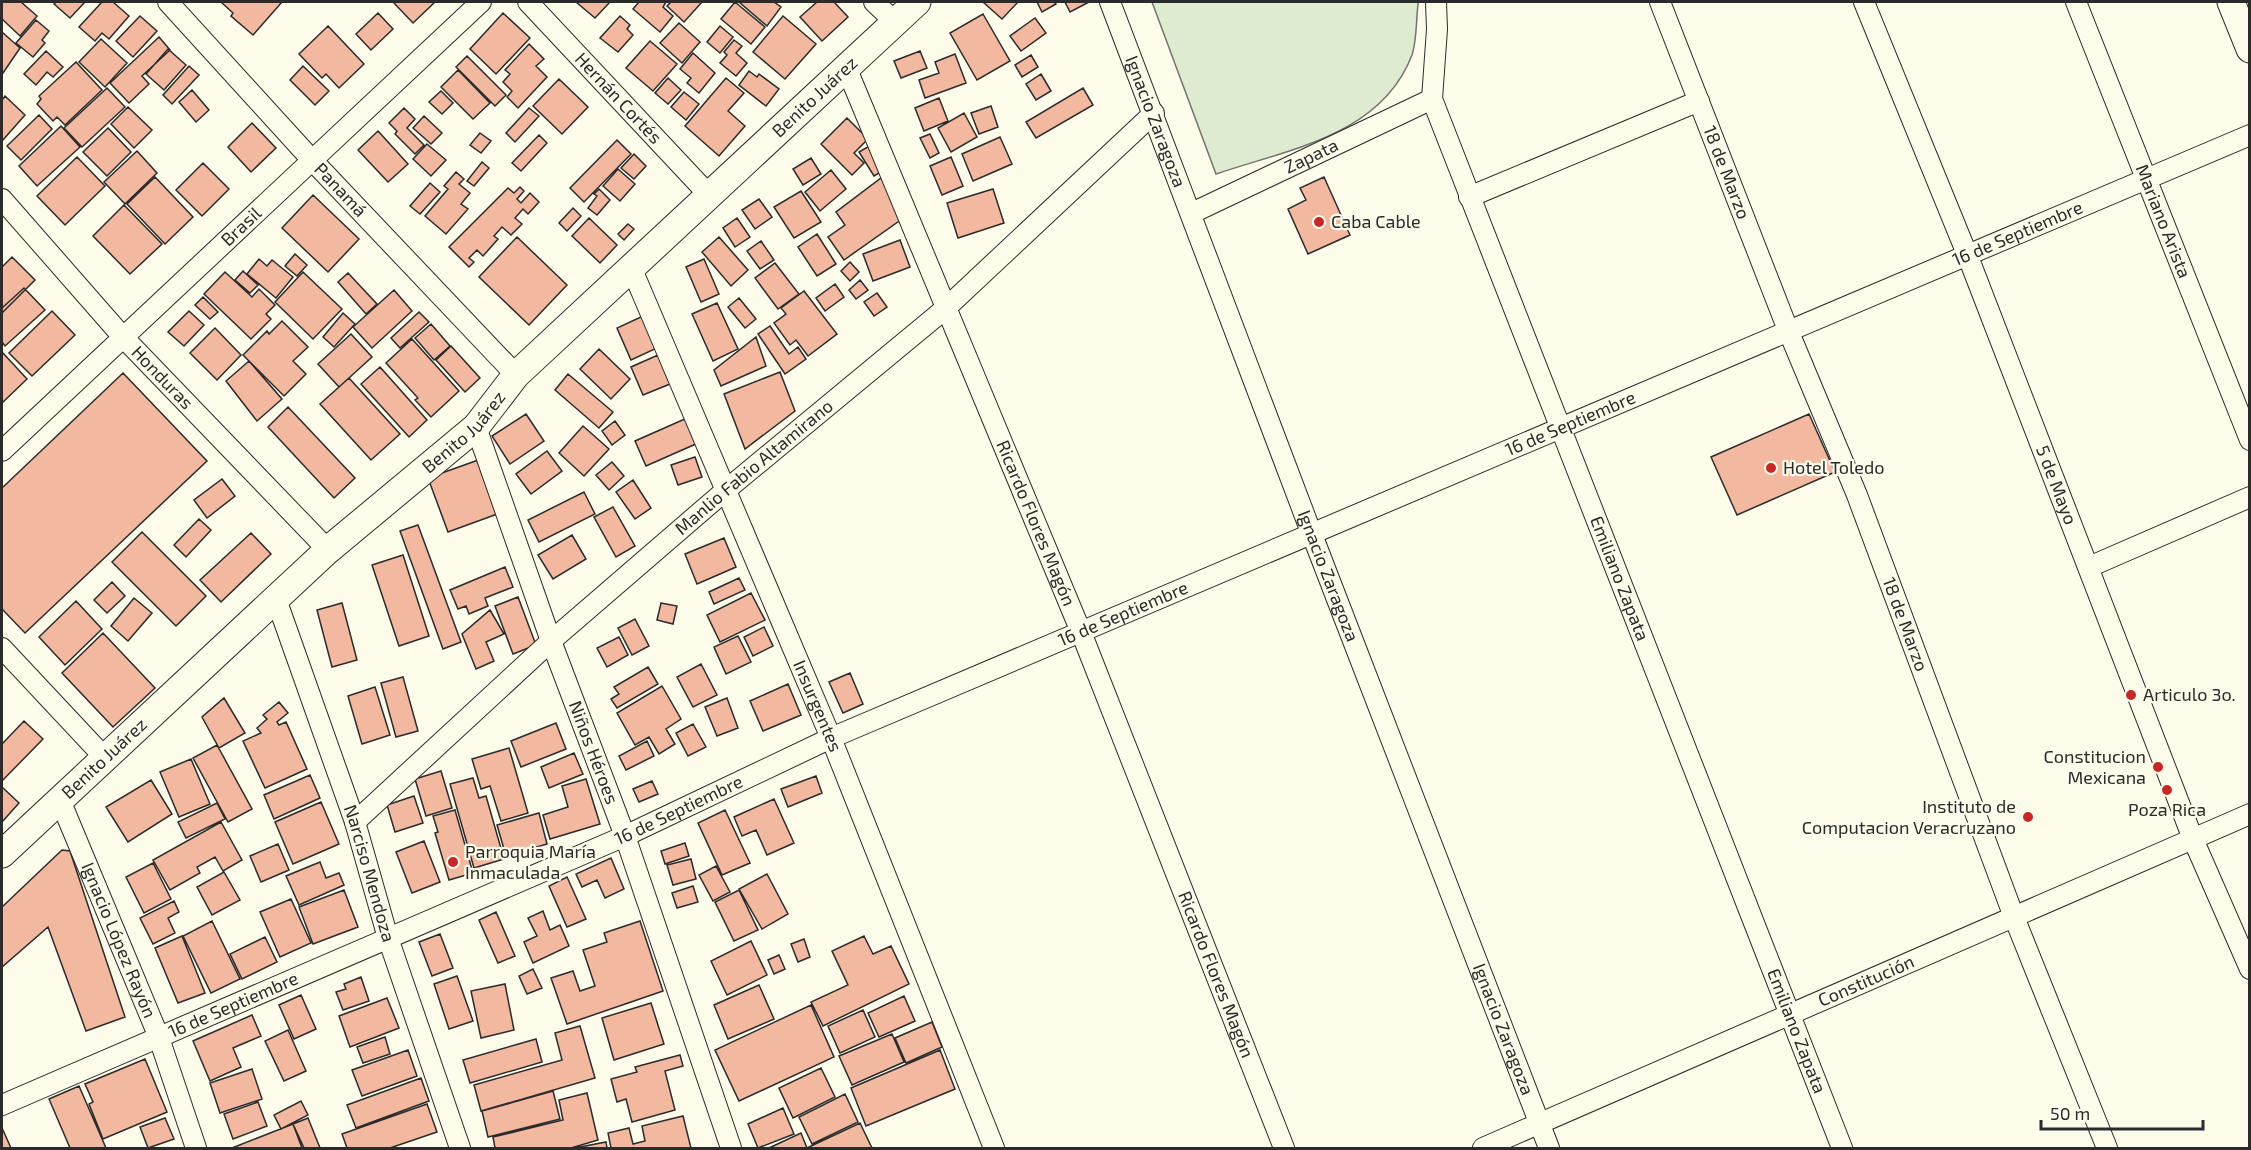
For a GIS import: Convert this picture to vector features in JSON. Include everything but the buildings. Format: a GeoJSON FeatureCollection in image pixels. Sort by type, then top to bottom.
{"type":"FeatureCollection","features":[{"type":"Feature","properties":{"kind":"street","name":"Panamá"},"geometry":{"type":"LineString","coordinates":[[168,2],[311,159],[516,375]]}},
{"type":"Feature","properties":{"kind":"street","name":"Brasil"},"geometry":{"type":"LineString","coordinates":[[2,451],[122,336],[481,2]]}},
{"type":"Feature","properties":{"kind":"street","name":"Hernán Cortés"},"geometry":{"type":"LineString","coordinates":[[528,2],[709,195]]}},
{"type":"Feature","properties":{"kind":"street"},"geometry":{"type":"LineString","coordinates":[[874,2],[895,22]]}},
{"type":"Feature","properties":{"kind":"street","name":"Benito Juárez"},"geometry":{"type":"LineString","coordinates":[[2,854],[328,550],[476,427],[516,375],[916,2]]}},
{"type":"Feature","properties":{"kind":"street","name":"Ignacio Zaragoza"},"geometry":{"type":"LineString","coordinates":[[1110,2],[1549,1149]]}},
{"type":"Feature","properties":{"kind":"street","name":"Emiliano Zapata"},"geometry":{"type":"LineString","coordinates":[[1436,2],[1437,29],[1432,99],[1842,1149]]}},
{"type":"Feature","properties":{"kind":"street","name":"18 de Marzo"},"geometry":{"type":"LineString","coordinates":[[1660,2],[1788,330],[1857,495],[2014,917],[2107,1149]]}},
{"type":"Feature","properties":{"kind":"street","name":"5 de Mayo"},"geometry":{"type":"LineString","coordinates":[[1864,2],[1967,254],[2193,839],[2250,969]]}},
{"type":"Feature","properties":{"kind":"street","name":"Mariano Arista"},"geometry":{"type":"LineString","coordinates":[[2076,2],[2250,440]]}},
{"type":"Feature","properties":{"kind":"street"},"geometry":{"type":"LineString","coordinates":[[2231,2],[2250,49]]}},
{"type":"Feature","properties":{"kind":"street","name":"Ricardo Flores Magón"},"geometry":{"type":"LineString","coordinates":[[846,67],[1081,632],[1284,1149]]}},
{"type":"Feature","properties":{"kind":"street","name":"Zapata"},"geometry":{"type":"LineString","coordinates":[[1192,213],[1432,99]]}},
{"type":"Feature","properties":{"kind":"street","name":"18 de Marzo"},"geometry":{"type":"LineString","coordinates":[[1469,198],[1699,101]]}},
{"type":"Feature","properties":{"kind":"street","name":"Manlio Fabio Altamirano"},"geometry":{"type":"LineString","coordinates":[[355,822],[551,641],[726,490],[946,308],[1154,112]]}},
{"type":"Feature","properties":{"kind":"street","name":"16 de Septiembre"},"geometry":{"type":"LineString","coordinates":[[2,1105],[158,1035],[625,836],[831,738],[1311,532],[2250,135]]}},
{"type":"Feature","properties":{"kind":"street","name":"Honduras"},"geometry":{"type":"LineString","coordinates":[[2,200],[122,336],[328,550]]}},
{"type":"Feature","properties":{"kind":"street","name":"Insurgentes"},"geometry":{"type":"LineString","coordinates":[[631,267],[831,738],[994,1149]]}},
{"type":"Feature","properties":{"kind":"street","name":"Niños Héroes"},"geometry":{"type":"LineString","coordinates":[[476,427],[551,641],[625,836],[731,1149]]}},
{"type":"Feature","properties":{"kind":"street"},"geometry":{"type":"LineString","coordinates":[[2089,567],[2250,497]]}},
{"type":"Feature","properties":{"kind":"street","name":"Narciso Mendoza"},"geometry":{"type":"LineString","coordinates":[[276,599],[355,822],[388,938],[460,1149]]}},
{"type":"Feature","properties":{"kind":"street"},"geometry":{"type":"LineString","coordinates":[[2,648],[105,758]]}},
{"type":"Feature","properties":{"kind":"street","name":"Ignacio López Rayón"},"geometry":{"type":"LineString","coordinates":[[60,800],[158,1035],[196,1149]]}},
{"type":"Feature","properties":{"kind":"street","name":"Constitución"},"geometry":{"type":"LineString","coordinates":[[1483,1149],[2250,814]]}},
{"type":"Feature","properties":{"kind":"green space"},"geometry":{"type":"Polygon","coordinates":[[[1152,2],[1418,2],[1416,37],[1412,55],[1398,82],[1379,104],[1356,122],[1302,147],[1216,174],[1152,2]]]}},
{"type":"Feature","properties":{"kind":"place","name":"Caba Cable"},"geometry":{"type":"Point","coordinates":[1319,222]}},
{"type":"Feature","properties":{"kind":"place","name":"Hotel Toledo"},"geometry":{"type":"Point","coordinates":[1771,468]}},
{"type":"Feature","properties":{"kind":"place","name":"Articulo 3o."},"geometry":{"type":"Point","coordinates":[2131,695]}},
{"type":"Feature","properties":{"kind":"place","name":"Constitucion Mexicana"},"geometry":{"type":"Point","coordinates":[2158,767]}},
{"type":"Feature","properties":{"kind":"place","name":"Poza Rica"},"geometry":{"type":"Point","coordinates":[2167,790]}},
{"type":"Feature","properties":{"kind":"place","name":"Instituto de Computacion Veracruzano"},"geometry":{"type":"Point","coordinates":[2028,817]}},
{"type":"Feature","properties":{"kind":"place","name":"Parroquia María Inmaculada"},"geometry":{"type":"Point","coordinates":[453,862]}}]}
